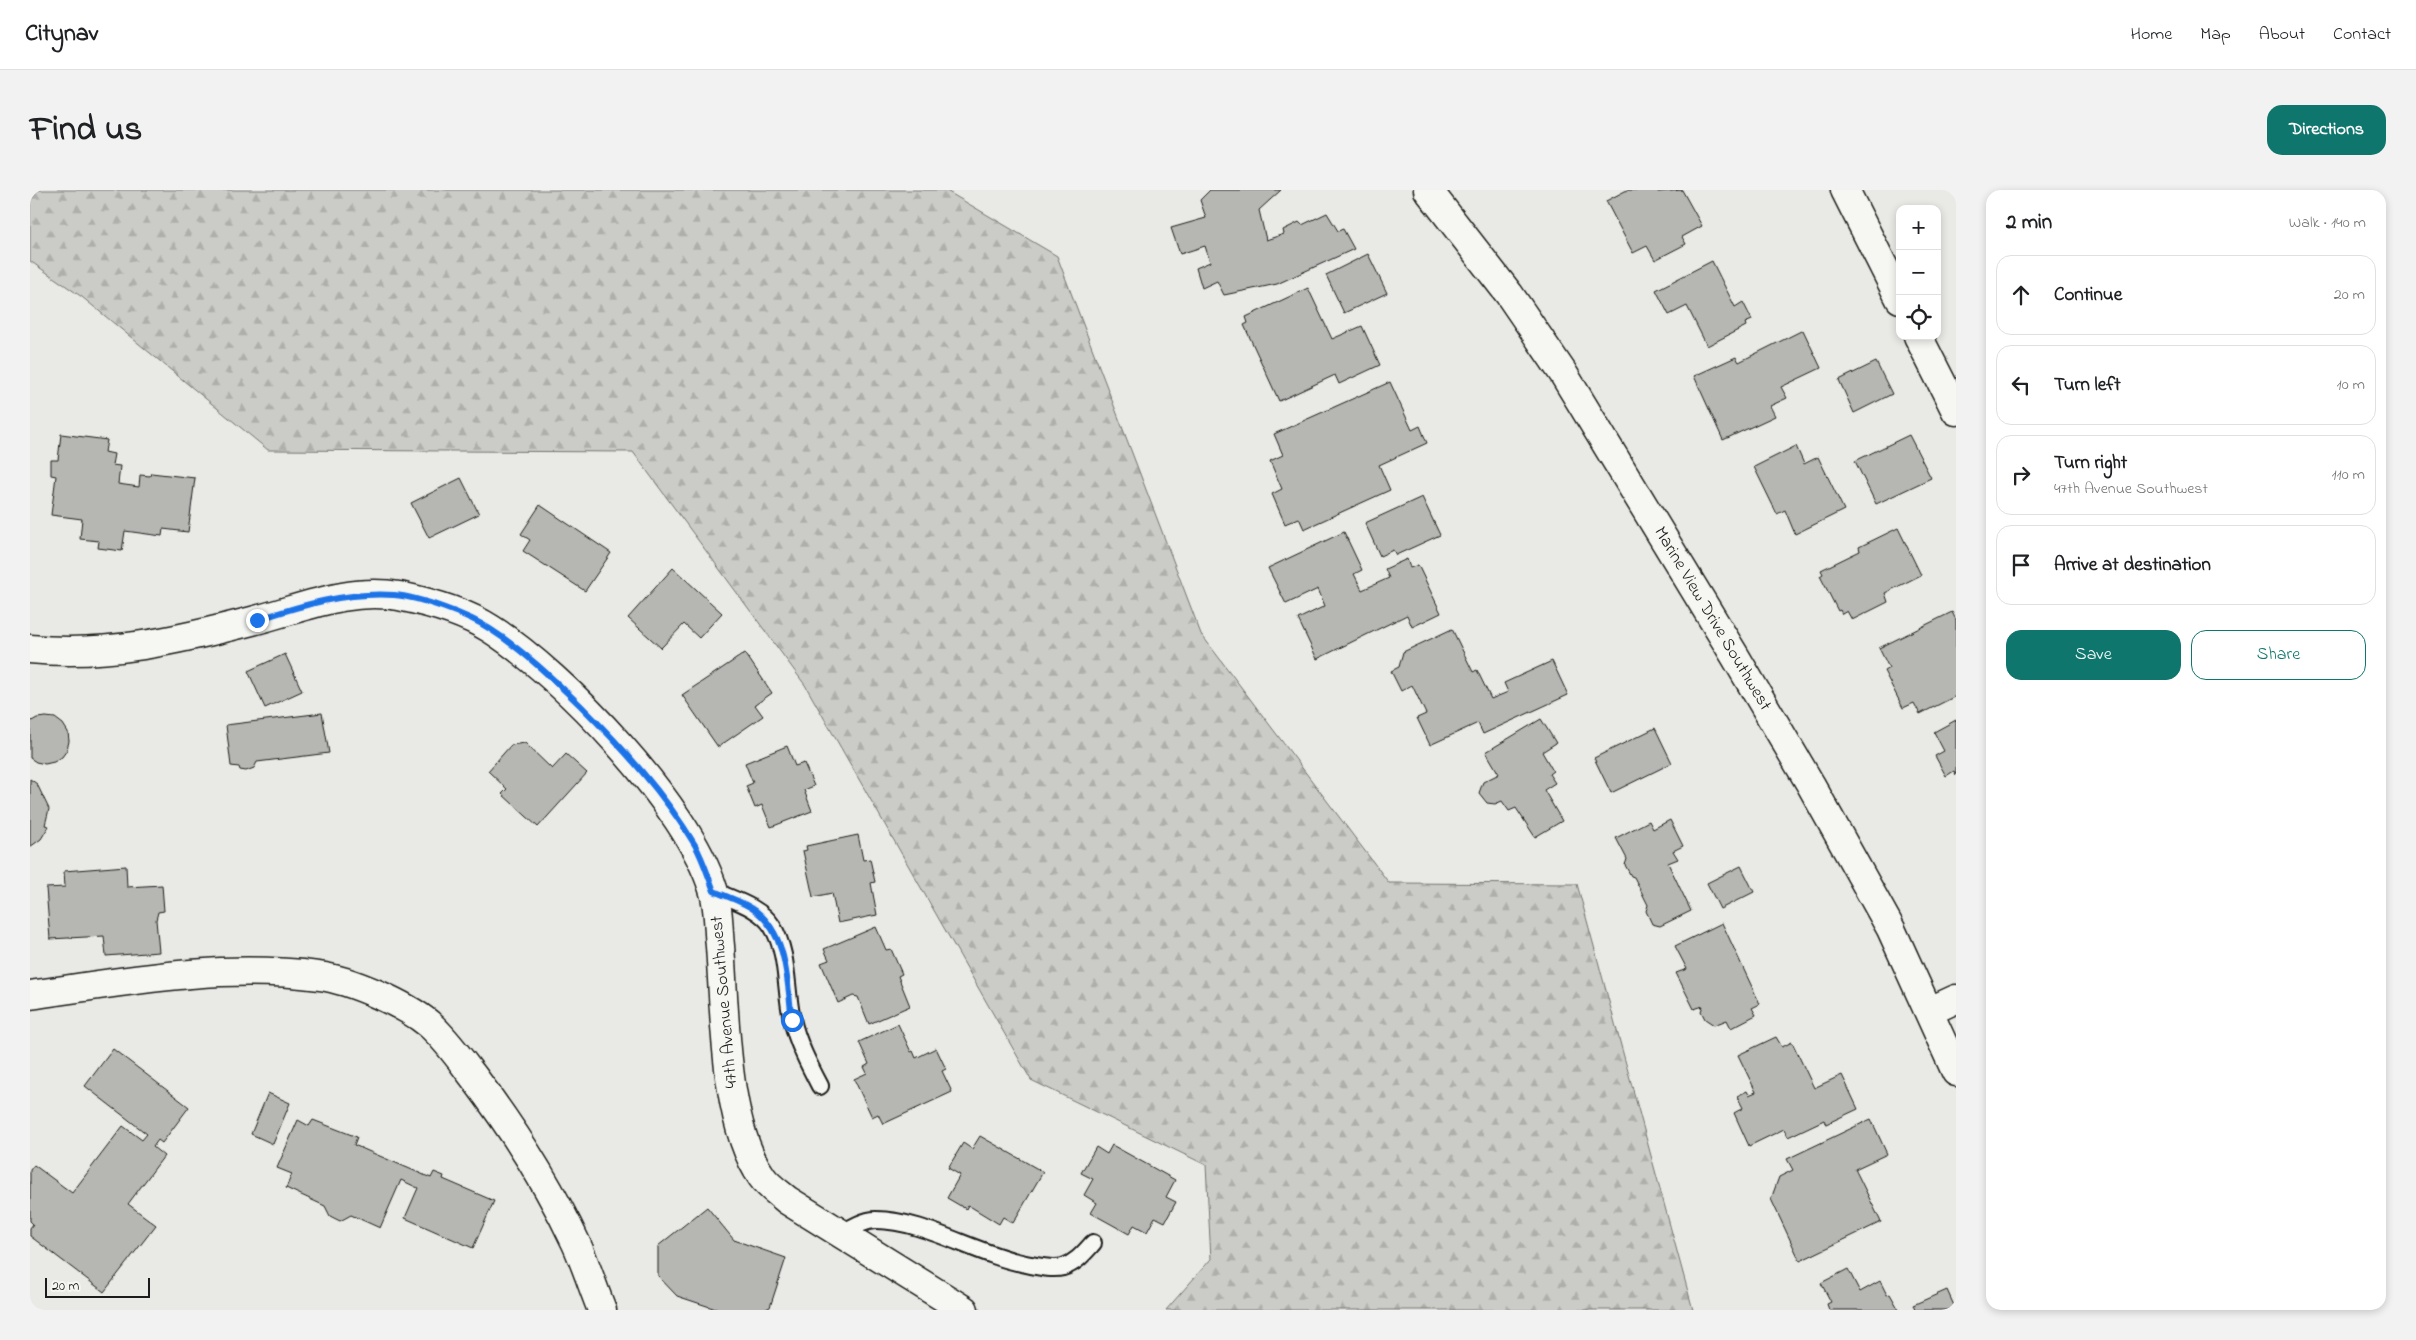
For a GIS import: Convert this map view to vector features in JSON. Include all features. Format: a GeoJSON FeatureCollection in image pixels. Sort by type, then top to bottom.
{"type":"FeatureCollection","features":[{"type":"Feature","properties":{"kind":"street","name":"Marine View Drive Southwest"},"geometry":{"type":"LineString","coordinates":[[1428,190],[1509,294],[1563,373],[1811,785],[1891,929],[1930,1011],[1956,1072]]}},
{"type":"Feature","properties":{"kind":"street"},"geometry":{"type":"LineString","coordinates":[[1845,190],[1898,295]]}},
{"type":"Feature","properties":{"kind":"street"},"geometry":{"type":"LineString","coordinates":[[1920,340],[1956,411]]}},
{"type":"Feature","properties":{"kind":"street","name":"47th Avenue Southwest"},"geometry":{"type":"LineString","coordinates":[[30,649],[117,650],[170,642],[257,620],[314,602],[351,595],[395,595],[435,605],[489,628],[547,673],[618,743],[667,804],[696,846],[714,891],[731,1082],[740,1129],[748,1154],[763,1179],[787,1200],[964,1310]]}},
{"type":"Feature","properties":{"kind":"street"},"geometry":{"type":"LineString","coordinates":[[30,995],[212,972],[272,974],[321,976],[371,992],[406,1008],[430,1025],[452,1049],[534,1163],[577,1244],[602,1310]]}},
{"type":"Feature","properties":{"kind":"street"},"geometry":{"type":"LineString","coordinates":[[1930,1011],[1956,999]]}},
{"type":"Feature","properties":{"kind":"lane"},"geometry":{"type":"LineString","coordinates":[[714,891],[754,909],[772,926],[782,952],[792,1020],[806,1058],[820,1086]]}},
{"type":"Feature","properties":{"kind":"lane"},"geometry":{"type":"LineString","coordinates":[[841,1234],[853,1227],[874,1220],[907,1224],[1008,1261],[1042,1267],[1062,1267],[1076,1261],[1093,1243]]}},
{"type":"Feature","properties":{"kind":"green space"},"geometry":{"type":"Polygon","coordinates":[[[30,190],[945,190],[1057,256],[1201,634],[1389,883],[1577,884],[1693,1310],[1166,1310],[1211,1259],[1206,1165],[1031,1080],[805,685],[633,452],[268,450],[82,297],[30,261],[30,190]]]}},
{"type":"Feature","properties":{"kind":"building"},"geometry":{"type":"Polygon","coordinates":[[[1210,190],[1281,190],[1259,210],[1266,240],[1284,234],[1283,230],[1299,222],[1302,225],[1327,213],[1338,231],[1343,229],[1354,249],[1277,284],[1224,295],[1217,281],[1202,288],[1196,268],[1210,262],[1205,246],[1180,254],[1171,228],[1206,218],[1200,200],[1210,190]]]}},
{"type":"Feature","properties":{"kind":"building"},"geometry":{"type":"Polygon","coordinates":[[[1627,190],[1657,190],[1658,192],[1682,190],[1702,226],[1682,237],[1686,244],[1655,260],[1647,246],[1633,253],[1606,201],[1627,190]]]}},
{"type":"Feature","properties":{"kind":"building"},"geometry":{"type":"Polygon","coordinates":[[[1368,254],[1387,293],[1344,313],[1326,275],[1368,254]]]}},
{"type":"Feature","properties":{"kind":"building"},"geometry":{"type":"Polygon","coordinates":[[[1712,261],[1735,307],[1743,302],[1752,320],[1745,323],[1746,326],[1707,346],[1687,306],[1669,315],[1656,290],[1712,261]]]}},
{"type":"Feature","properties":{"kind":"building"},"geometry":{"type":"Polygon","coordinates":[[[1308,288],[1332,339],[1362,326],[1380,365],[1339,384],[1335,375],[1279,401],[1244,325],[1248,323],[1246,317],[1308,288]]]}},
{"type":"Feature","properties":{"kind":"building"},"geometry":{"type":"Polygon","coordinates":[[[1803,330],[1821,368],[1781,387],[1787,398],[1770,406],[1775,416],[1723,440],[1694,376],[1736,357],[1739,362],[1803,330]]]}},
{"type":"Feature","properties":{"kind":"building"},"geometry":{"type":"Polygon","coordinates":[[[1876,362],[1892,394],[1854,413],[1839,380],[1876,362]]]}},
{"type":"Feature","properties":{"kind":"building"},"geometry":{"type":"Polygon","coordinates":[[[1390,382],[1412,430],[1420,426],[1427,443],[1379,465],[1390,490],[1304,529],[1299,518],[1285,524],[1272,494],[1282,489],[1270,461],[1283,455],[1274,434],[1390,382]]]}},
{"type":"Feature","properties":{"kind":"building"},"geometry":{"type":"Polygon","coordinates":[[[61,434],[107,440],[105,452],[114,454],[112,465],[120,466],[118,484],[139,487],[140,475],[150,476],[151,473],[195,478],[188,532],[163,529],[162,536],[125,531],[122,551],[98,548],[99,541],[80,539],[82,519],[51,515],[56,476],[51,475],[51,460],[58,460],[61,434]]]}},
{"type":"Feature","properties":{"kind":"building"},"geometry":{"type":"Polygon","coordinates":[[[1909,435],[1931,478],[1876,504],[1855,461],[1909,435]]]}},
{"type":"Feature","properties":{"kind":"building"},"geometry":{"type":"Polygon","coordinates":[[[1796,446],[1804,464],[1818,457],[1844,510],[1795,534],[1785,510],[1777,514],[1754,467],[1796,446]]]}},
{"type":"Feature","properties":{"kind":"building"},"geometry":{"type":"Polygon","coordinates":[[[461,478],[479,514],[429,538],[411,503],[461,478]]]}},
{"type":"Feature","properties":{"kind":"building"},"geometry":{"type":"Polygon","coordinates":[[[1422,497],[1440,535],[1396,555],[1393,550],[1380,556],[1365,523],[1422,497]]]}},
{"type":"Feature","properties":{"kind":"building"},"geometry":{"type":"Polygon","coordinates":[[[540,505],[611,553],[585,591],[523,551],[530,540],[521,534],[540,505]]]}},
{"type":"Feature","properties":{"kind":"building"},"geometry":{"type":"Polygon","coordinates":[[[1898,528],[1921,575],[1885,593],[1888,602],[1852,620],[1847,611],[1842,614],[1840,610],[1838,611],[1820,576],[1823,574],[1821,570],[1860,551],[1859,547],[1898,528]]]}},
{"type":"Feature","properties":{"kind":"building"},"geometry":{"type":"Polygon","coordinates":[[[1344,532],[1362,570],[1354,574],[1362,590],[1389,578],[1385,569],[1407,559],[1410,568],[1418,565],[1441,613],[1412,627],[1407,615],[1317,659],[1298,619],[1325,606],[1318,589],[1286,604],[1268,568],[1344,532]]]}},
{"type":"Feature","properties":{"kind":"building"},"geometry":{"type":"Polygon","coordinates":[[[673,568],[722,613],[699,638],[684,624],[661,648],[628,618],[673,568]]]}},
{"type":"Feature","properties":{"kind":"building"},"geometry":{"type":"Polygon","coordinates":[[[1952,612],[1956,620],[1956,696],[1920,714],[1914,703],[1903,708],[1884,671],[1889,668],[1879,648],[1952,612]]]}},
{"type":"Feature","properties":{"kind":"building"},"geometry":{"type":"Polygon","coordinates":[[[1452,629],[1473,672],[1477,670],[1491,699],[1508,692],[1504,683],[1552,661],[1568,695],[1483,734],[1478,723],[1430,745],[1417,718],[1426,714],[1412,685],[1401,691],[1391,671],[1399,667],[1403,652],[1452,629]]]}},
{"type":"Feature","properties":{"kind":"building"},"geometry":{"type":"Polygon","coordinates":[[[745,653],[772,693],[755,705],[763,716],[718,747],[682,695],[745,653]]]}},
{"type":"Feature","properties":{"kind":"building"},"geometry":{"type":"Polygon","coordinates":[[[285,654],[302,691],[265,708],[248,671],[285,654]]]}},
{"type":"Feature","properties":{"kind":"building"},"geometry":{"type":"Polygon","coordinates":[[[322,713],[329,753],[257,762],[254,768],[246,771],[240,770],[239,767],[231,766],[226,725],[322,713]]]}},
{"type":"Feature","properties":{"kind":"building"},"geometry":{"type":"Polygon","coordinates":[[[37,718],[55,718],[63,724],[68,732],[69,741],[67,750],[62,757],[54,762],[45,764],[30,758],[30,722],[37,718]]]}},
{"type":"Feature","properties":{"kind":"building"},"geometry":{"type":"Polygon","coordinates":[[[1541,719],[1556,743],[1542,752],[1553,771],[1549,774],[1555,783],[1544,790],[1562,821],[1535,837],[1516,808],[1509,811],[1502,801],[1495,804],[1487,803],[1479,793],[1483,782],[1499,774],[1486,752],[1541,719]]]}},
{"type":"Feature","properties":{"kind":"building"},"geometry":{"type":"Polygon","coordinates":[[[1956,720],[1956,775],[1954,771],[1946,776],[1935,756],[1944,751],[1934,732],[1956,720]]]}},
{"type":"Feature","properties":{"kind":"building"},"geometry":{"type":"Polygon","coordinates":[[[1655,728],[1672,763],[1611,793],[1594,758],[1655,728]]]}},
{"type":"Feature","properties":{"kind":"building"},"geometry":{"type":"Polygon","coordinates":[[[525,743],[552,769],[566,754],[587,773],[538,827],[502,794],[507,789],[488,771],[511,745],[525,743]]]}},
{"type":"Feature","properties":{"kind":"building"},"geometry":{"type":"Polygon","coordinates":[[[787,746],[795,766],[804,763],[814,786],[804,790],[812,811],[771,827],[762,805],[755,808],[746,786],[753,783],[745,763],[787,746]]]}},
{"type":"Feature","properties":{"kind":"building"},"geometry":{"type":"Polygon","coordinates":[[[30,779],[37,784],[49,809],[45,825],[49,826],[41,839],[30,847],[30,779]]]}},
{"type":"Feature","properties":{"kind":"building"},"geometry":{"type":"Polygon","coordinates":[[[1670,820],[1683,846],[1673,851],[1678,859],[1668,863],[1691,911],[1660,926],[1652,924],[1646,911],[1648,905],[1634,877],[1631,876],[1625,865],[1627,859],[1616,838],[1649,821],[1653,829],[1670,820]]]}},
{"type":"Feature","properties":{"kind":"building"},"geometry":{"type":"Polygon","coordinates":[[[858,835],[863,860],[870,859],[875,882],[871,883],[877,915],[838,923],[832,893],[813,897],[803,851],[807,850],[806,846],[858,835]]]}},
{"type":"Feature","properties":{"kind":"building"},"geometry":{"type":"Polygon","coordinates":[[[126,866],[127,887],[162,885],[164,911],[158,912],[156,920],[159,952],[106,956],[104,936],[50,939],[46,888],[65,887],[64,871],[126,866]]]}},
{"type":"Feature","properties":{"kind":"building"},"geometry":{"type":"Polygon","coordinates":[[[1741,866],[1754,892],[1720,909],[1707,883],[1741,866]]]}},
{"type":"Feature","properties":{"kind":"building"},"geometry":{"type":"Polygon","coordinates":[[[1722,923],[1760,1004],[1752,1008],[1756,1015],[1731,1028],[1727,1020],[1714,1025],[1705,1019],[1701,1011],[1703,1006],[1694,1009],[1676,973],[1687,969],[1675,946],[1722,923]]]}},
{"type":"Feature","properties":{"kind":"building"},"geometry":{"type":"Polygon","coordinates":[[[876,927],[886,950],[891,949],[902,974],[898,976],[910,1006],[869,1024],[858,997],[853,996],[838,1003],[821,963],[829,960],[824,949],[876,927]]]}},
{"type":"Feature","properties":{"kind":"building"},"geometry":{"type":"Polygon","coordinates":[[[898,1024],[911,1052],[913,1051],[916,1058],[936,1048],[946,1069],[942,1071],[952,1092],[883,1124],[878,1114],[872,1117],[854,1079],[867,1073],[864,1067],[869,1064],[859,1042],[898,1024]]]}},
{"type":"Feature","properties":{"kind":"building"},"geometry":{"type":"Polygon","coordinates":[[[1776,1037],[1782,1047],[1792,1042],[1814,1088],[1842,1075],[1858,1109],[1826,1124],[1824,1120],[1788,1137],[1784,1129],[1749,1146],[1734,1113],[1743,1108],[1737,1096],[1747,1091],[1749,1095],[1756,1092],[1738,1055],[1776,1037]]]}},
{"type":"Feature","properties":{"kind":"building"},"geometry":{"type":"Polygon","coordinates":[[[113,1049],[189,1107],[162,1143],[158,1140],[153,1147],[164,1156],[128,1204],[156,1225],[104,1292],[30,1236],[30,1228],[33,1224],[30,1221],[30,1170],[34,1165],[72,1193],[123,1126],[142,1140],[147,1134],[85,1086],[113,1049]]]}},
{"type":"Feature","properties":{"kind":"building"},"geometry":{"type":"Polygon","coordinates":[[[268,1093],[290,1103],[273,1144],[251,1134],[268,1093]]]}},
{"type":"Feature","properties":{"kind":"building"},"geometry":{"type":"Polygon","coordinates":[[[1871,1119],[1887,1154],[1855,1169],[1881,1222],[1800,1261],[1771,1199],[1779,1177],[1793,1170],[1787,1159],[1871,1119]]]}},
{"type":"Feature","properties":{"kind":"building"},"geometry":{"type":"Polygon","coordinates":[[[298,1120],[309,1126],[313,1120],[357,1137],[354,1145],[431,1178],[434,1172],[444,1176],[443,1179],[494,1201],[473,1248],[405,1218],[418,1188],[401,1180],[380,1228],[351,1215],[340,1221],[330,1216],[325,1206],[286,1188],[292,1174],[277,1168],[298,1120]]]}},
{"type":"Feature","properties":{"kind":"building"},"geometry":{"type":"Polygon","coordinates":[[[980,1136],[1043,1172],[1013,1223],[1003,1217],[999,1224],[968,1205],[966,1209],[947,1198],[960,1175],[948,1168],[963,1143],[972,1149],[980,1136]]]}},
{"type":"Feature","properties":{"kind":"building"},"geometry":{"type":"Polygon","coordinates":[[[1112,1145],[1175,1180],[1166,1197],[1176,1202],[1165,1222],[1155,1217],[1147,1232],[1134,1225],[1129,1234],[1091,1213],[1097,1203],[1084,1195],[1093,1179],[1081,1173],[1096,1147],[1107,1154],[1112,1145]]]}},
{"type":"Feature","properties":{"kind":"building"},"geometry":{"type":"Polygon","coordinates":[[[707,1207],[734,1240],[786,1258],[770,1307],[764,1310],[719,1310],[677,1296],[658,1276],[658,1246],[707,1207]]]}},
{"type":"Feature","properties":{"kind":"building"},"geometry":{"type":"Polygon","coordinates":[[[1848,1269],[1860,1292],[1880,1281],[1887,1295],[1890,1294],[1899,1310],[1829,1310],[1827,1304],[1831,1302],[1821,1283],[1848,1269]]]}},
{"type":"Feature","properties":{"kind":"building"},"geometry":{"type":"Polygon","coordinates":[[[1947,1290],[1956,1310],[1915,1310],[1913,1305],[1947,1290]]]}},
{"type":"Feature","properties":{"kind":"route"},"geometry":{"type":"LineString","coordinates":[[257,620],[314,602],[351,595],[395,595],[435,605],[489,628],[547,673],[618,743],[667,804],[696,846],[714,891],[754,909],[772,926],[782,952],[792,1020]]}}]}
